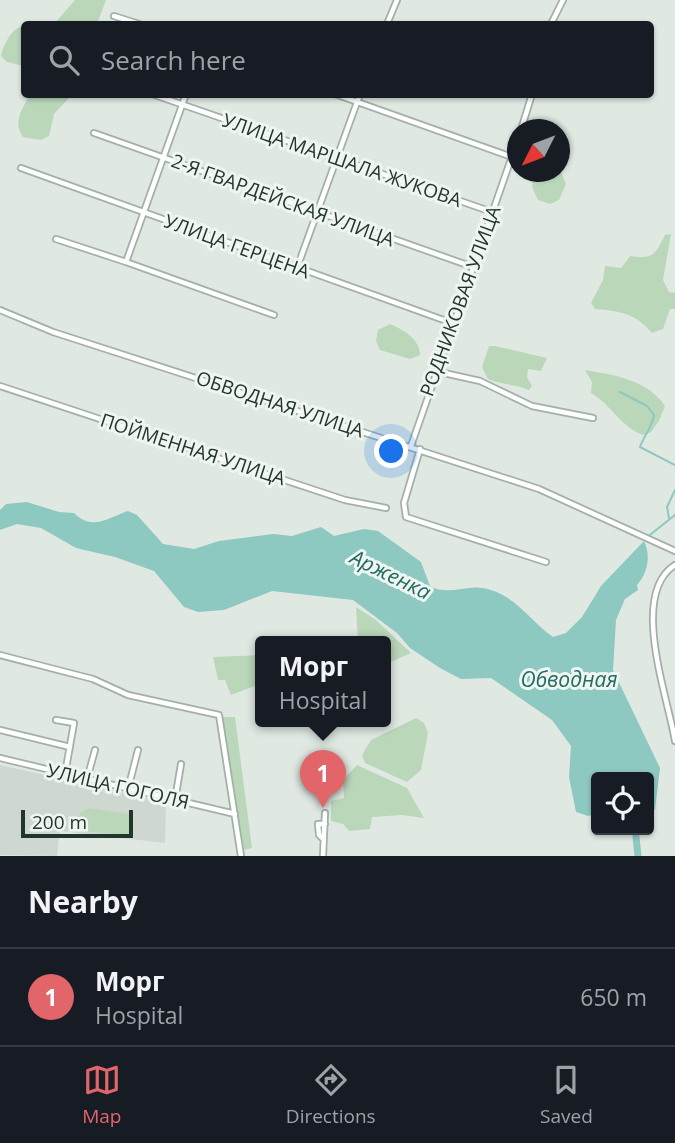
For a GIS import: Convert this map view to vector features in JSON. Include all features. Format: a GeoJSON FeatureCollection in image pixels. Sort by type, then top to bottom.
{"type":"FeatureCollection","features":[{"type":"Feature","properties":{"kind":"street"},"geometry":{"type":"LineString","coordinates":[[388,21],[397,0]]}},
{"type":"Feature","properties":{"kind":"street"},"geometry":{"type":"LineString","coordinates":[[552,21],[563,0]]}},
{"type":"Feature","properties":{"kind":"street"},"geometry":{"type":"LineString","coordinates":[[114,16],[130,21]]}},
{"type":"Feature","properties":{"kind":"street","name":"УЛИЦА МАРШАЛА ЖУКОВА"},"geometry":{"type":"LineString","coordinates":[[163,98],[492,212]]}},
{"type":"Feature","properties":{"kind":"street"},"geometry":{"type":"LineString","coordinates":[[125,262],[185,98]]}},
{"type":"Feature","properties":{"kind":"street"},"geometry":{"type":"LineString","coordinates":[[346,98],[507,155]]}},
{"type":"Feature","properties":{"kind":"street"},"geometry":{"type":"LineString","coordinates":[[297,268],[358,98]]}},
{"type":"Feature","properties":{"kind":"street"},"geometry":{"type":"LineString","coordinates":[[524,119],[531,98]]}},
{"type":"Feature","properties":{"kind":"street","name":"2-Я ГВАРДЕЙСКАЯ УЛИЦА"},"geometry":{"type":"LineString","coordinates":[[94,133],[473,267]]}},
{"type":"Feature","properties":{"kind":"street","name":"УЛИЦА ГЕРЦЕНА"},"geometry":{"type":"LineString","coordinates":[[21,168],[452,323]]}},
{"type":"Feature","properties":{"kind":"street","name":"РОДНИКОВАЯ УЛИЦА"},"geometry":{"type":"LineString","coordinates":[[411,446],[507,171]]}},
{"type":"Feature","properties":{"kind":"street"},"geometry":{"type":"LineString","coordinates":[[56,239],[274,315]]}},
{"type":"Feature","properties":{"kind":"street","name":"ОБВОДНАЯ УЛИЦА"},"geometry":{"type":"LineString","coordinates":[[0,310],[53,332],[539,489],[675,551]]}},
{"type":"Feature","properties":{"kind":"street"},"geometry":{"type":"LineString","coordinates":[[435,371],[480,381],[532,406],[593,418]]}},
{"type":"Feature","properties":{"kind":"street","name":"ПОЙМЕННАЯ УЛИЦА"},"geometry":{"type":"LineString","coordinates":[[0,386],[345,500],[386,508]]}},
{"type":"Feature","properties":{"kind":"street"},"geometry":{"type":"LineString","coordinates":[[420,449],[412,468],[404,503],[406,517],[546,562]]}},
{"type":"Feature","properties":{"kind":"street"},"geometry":{"type":"LineString","coordinates":[[675,565],[657,582],[653,598],[657,655],[673,720],[675,741]]}},
{"type":"Feature","properties":{"kind":"street"},"geometry":{"type":"LineString","coordinates":[[0,655],[93,679],[128,695],[216,712],[219,715],[242,856]]}},
{"type":"Feature","properties":{"kind":"street"},"geometry":{"type":"LineString","coordinates":[[56,720],[74,723],[65,774]]}},
{"type":"Feature","properties":{"kind":"street"},"geometry":{"type":"LineString","coordinates":[[0,730],[70,747]]}},
{"type":"Feature","properties":{"kind":"street"},"geometry":{"type":"LineString","coordinates":[[87,779],[95,750]]}},
{"type":"Feature","properties":{"kind":"street"},"geometry":{"type":"LineString","coordinates":[[128,789],[138,750]]}},
{"type":"Feature","properties":{"kind":"street","name":"УЛИЦА ГОГОЛЯ"},"geometry":{"type":"LineString","coordinates":[[0,758],[235,814]]}},
{"type":"Feature","properties":{"kind":"street"},"geometry":{"type":"LineString","coordinates":[[175,800],[181,764]]}},
{"type":"Feature","properties":{"kind":"street"},"geometry":{"type":"LineString","coordinates":[[323,856],[325,813]]}},
{"type":"Feature","properties":{"kind":"shaded area"},"geometry":{"type":"Polygon","coordinates":[[[0,765],[166,802],[165,843],[60,831],[57,856],[0,855],[0,765]]]}},
{"type":"Feature","properties":{"kind":"green space"},"geometry":{"type":"Polygon","coordinates":[[[75,0],[106,0],[98,21],[57,21],[75,0]]]}},
{"type":"Feature","properties":{"kind":"green space"},"geometry":{"type":"Polygon","coordinates":[[[19,27],[21,65],[7,62],[1,56],[6,42],[19,27]]]}},
{"type":"Feature","properties":{"kind":"green space"},"geometry":{"type":"Polygon","coordinates":[[[29,98],[69,98],[54,114],[49,136],[41,140],[23,137],[18,121],[29,98]]]}},
{"type":"Feature","properties":{"kind":"green space"},"geometry":{"type":"Polygon","coordinates":[[[532,182],[566,184],[559,200],[550,204],[538,200],[532,182]]]}},
{"type":"Feature","properties":{"kind":"green space"},"geometry":{"type":"Polygon","coordinates":[[[671,234],[663,280],[669,292],[675,293],[675,309],[670,309],[663,329],[652,333],[626,314],[595,309],[591,303],[603,280],[605,266],[621,268],[630,256],[649,256],[658,248],[665,235],[671,234]]]}},
{"type":"Feature","properties":{"kind":"green space"},"geometry":{"type":"Polygon","coordinates":[[[390,324],[406,332],[414,340],[420,355],[410,359],[380,350],[376,341],[378,330],[390,324]]]}},
{"type":"Feature","properties":{"kind":"green space"},"geometry":{"type":"Polygon","coordinates":[[[489,346],[547,358],[541,371],[528,369],[527,377],[532,386],[529,390],[488,379],[482,367],[489,346]]]}},
{"type":"Feature","properties":{"kind":"green space"},"geometry":{"type":"Polygon","coordinates":[[[585,370],[630,380],[658,397],[665,406],[651,432],[644,435],[636,432],[591,393],[592,382],[585,370]]]}},
{"type":"Feature","properties":{"kind":"green space"},"geometry":{"type":"Polygon","coordinates":[[[356,607],[376,620],[411,653],[391,662],[391,636],[358,636],[356,607]]]}},
{"type":"Feature","properties":{"kind":"green space"},"geometry":{"type":"Polygon","coordinates":[[[255,655],[255,686],[231,695],[225,680],[218,680],[213,657],[255,655]]]}},
{"type":"Feature","properties":{"kind":"green space"},"geometry":{"type":"Polygon","coordinates":[[[222,717],[235,717],[252,848],[244,850],[222,717]]]}},
{"type":"Feature","properties":{"kind":"green space"},"geometry":{"type":"Polygon","coordinates":[[[416,718],[424,723],[428,733],[421,770],[407,782],[365,763],[362,755],[371,740],[416,718]]]}},
{"type":"Feature","properties":{"kind":"green space"},"geometry":{"type":"Polygon","coordinates":[[[357,765],[407,788],[424,818],[402,815],[372,817],[370,829],[349,831],[343,824],[331,821],[331,801],[344,798],[343,780],[357,765]]]}},
{"type":"Feature","properties":{"kind":"green space"},"geometry":{"type":"Polygon","coordinates":[[[89,808],[129,814],[134,823],[131,836],[76,830],[82,827],[78,820],[80,813],[89,808]]]}},
{"type":"Feature","properties":{"kind":"water","name":"Обводная"},"geometry":{"type":"Polygon","coordinates":[[[27,502],[59,512],[74,513],[88,522],[101,521],[128,511],[137,515],[163,544],[194,549],[219,541],[273,534],[292,536],[321,527],[334,536],[364,529],[378,531],[421,562],[430,586],[443,590],[476,587],[494,591],[513,602],[553,637],[566,633],[582,617],[601,586],[644,541],[648,558],[646,569],[637,585],[638,590],[625,599],[616,620],[613,670],[660,768],[655,809],[654,772],[591,772],[591,815],[576,812],[569,777],[571,746],[552,720],[491,678],[461,679],[440,668],[410,648],[397,633],[353,600],[272,591],[224,610],[198,612],[184,607],[154,571],[115,557],[76,548],[41,528],[17,524],[0,530],[0,510],[6,504],[27,502]]]}},
{"type":"Feature","properties":{"kind":"waterway"},"geometry":{"type":"LineString","coordinates":[[620,392],[647,406],[654,415],[640,447],[675,465]]}},
{"type":"Feature","properties":{"kind":"waterway"},"geometry":{"type":"LineString","coordinates":[[669,518],[667,507],[675,490]]}},
{"type":"Feature","properties":{"kind":"waterway"},"geometry":{"type":"LineString","coordinates":[[646,538],[675,515]]}},
{"type":"Feature","properties":{"kind":"waterway","name":"Арженка"},"geometry":{"type":"LineString","coordinates":[[636,837],[638,856]]}},
{"type":"Feature","properties":{"kind":"place","name":"Морг"},"geometry":{"type":"Point","coordinates":[323,808]}}]}
